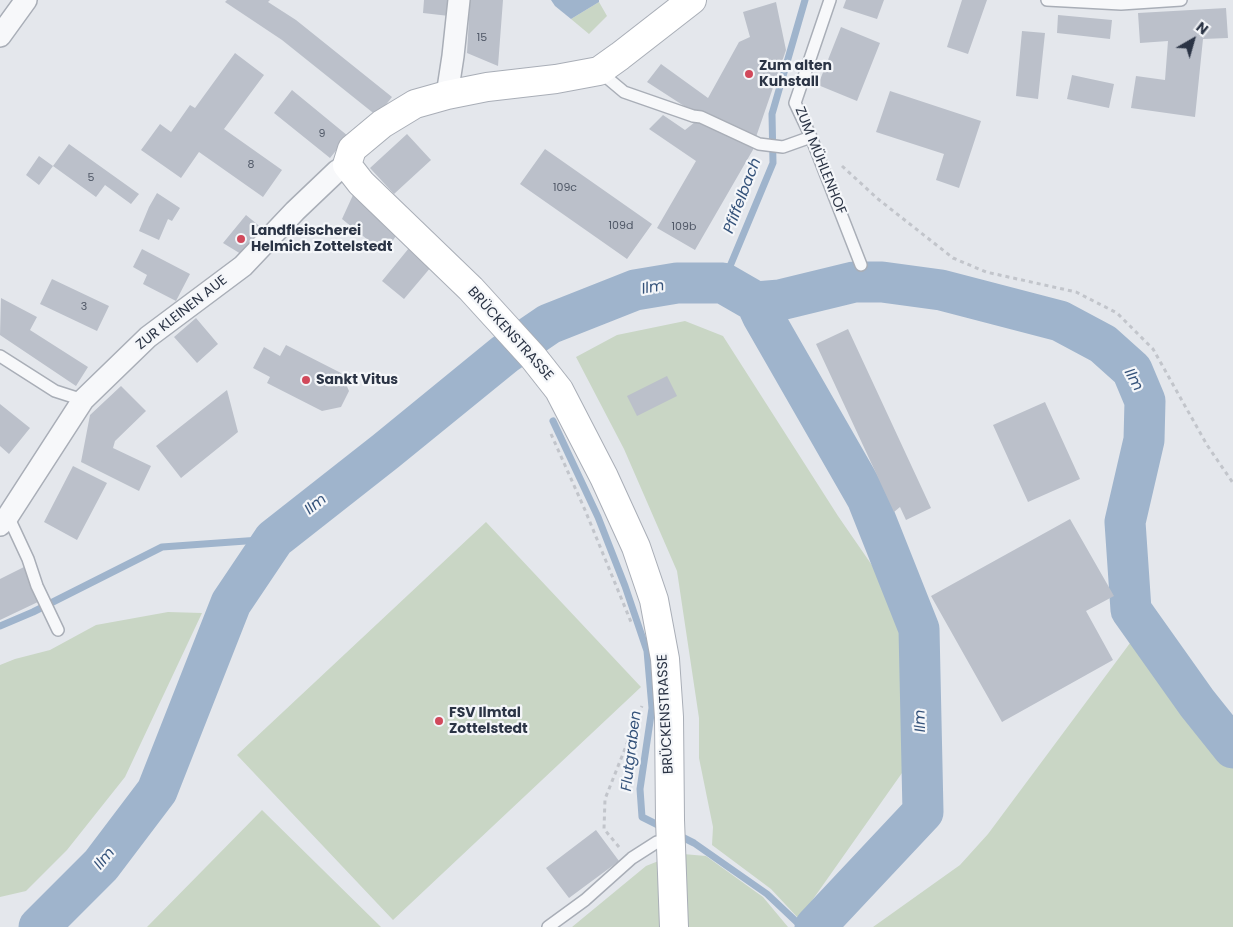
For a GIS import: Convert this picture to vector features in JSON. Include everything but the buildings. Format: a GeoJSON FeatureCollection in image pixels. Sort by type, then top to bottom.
{"type":"FeatureCollection","features":[{"type":"Feature","properties":{"kind":"street"},"geometry":{"type":"LineString","coordinates":[[0,36],[26,0]]}},
{"type":"Feature","properties":{"kind":"street"},"geometry":{"type":"LineString","coordinates":[[447,96],[459,0]]}},
{"type":"Feature","properties":{"kind":"street"},"geometry":{"type":"LineString","coordinates":[[347,165],[352,149],[382,124],[414,104],[487,87],[556,79],[599,70],[692,0]]}},
{"type":"Feature","properties":{"kind":"street","name":"BRÜCKENSTRASSE"},"geometry":{"type":"LineString","coordinates":[[347,165],[361,183],[471,290],[505,326],[559,390],[604,477],[636,547],[654,600],[665,669],[669,726],[674,927]]}},
{"type":"Feature","properties":{"kind":"street","name":"ZUR KLEINEN AUE"},"geometry":{"type":"LineString","coordinates":[[4,521],[83,400],[148,337],[243,266],[337,171],[347,165]]}},
{"type":"Feature","properties":{"kind":"lane","name":"ZUM MÜHLENHOF"},"geometry":{"type":"LineString","coordinates":[[830,0],[795,103],[811,137],[861,265]]}},
{"type":"Feature","properties":{"kind":"lane"},"geometry":{"type":"LineString","coordinates":[[1047,0],[1122,4],[1181,0]]}},
{"type":"Feature","properties":{"kind":"lane"},"geometry":{"type":"LineString","coordinates":[[599,70],[624,92],[692,116],[701,117],[759,144],[783,146],[811,137]]}},
{"type":"Feature","properties":{"kind":"lane"},"geometry":{"type":"LineString","coordinates":[[0,356],[55,391],[83,400]]}},
{"type":"Feature","properties":{"kind":"lane"},"geometry":{"type":"LineString","coordinates":[[4,521],[28,560],[37,586],[58,630]]}},
{"type":"Feature","properties":{"kind":"lane"},"geometry":{"type":"LineString","coordinates":[[548,927],[584,900],[632,858],[657,842],[671,830]]}},
{"type":"Feature","properties":{"kind":"path"},"geometry":{"type":"LineString","coordinates":[[840,165],[878,199],[952,258],[986,272],[1076,292],[1117,313],[1153,350],[1207,445],[1233,483]]}},
{"type":"Feature","properties":{"kind":"path"},"geometry":{"type":"LineString","coordinates":[[551,434],[585,510],[631,624]]}},
{"type":"Feature","properties":{"kind":"path"},"geometry":{"type":"LineString","coordinates":[[632,858],[616,844],[604,829],[605,799],[645,698]]}},
{"type":"Feature","properties":{"kind":"green space"},"geometry":{"type":"Polygon","coordinates":[[[599,2],[607,16],[589,34],[571,19],[599,2]]]}},
{"type":"Feature","properties":{"kind":"green space"},"geometry":{"type":"Polygon","coordinates":[[[685,321],[723,336],[838,516],[916,629],[921,746],[799,919],[771,889],[712,845],[713,827],[699,758],[699,718],[677,571],[624,449],[576,357],[617,335],[685,321]]]}},
{"type":"Feature","properties":{"kind":"green space","name":"FSV Ilmtal Zottelstedt"},"geometry":{"type":"Polygon","coordinates":[[[486,522],[641,687],[393,920],[237,755],[486,522]]]}},
{"type":"Feature","properties":{"kind":"green space"},"geometry":{"type":"Polygon","coordinates":[[[168,612],[202,613],[125,777],[67,850],[26,891],[0,897],[0,665],[50,650],[96,625],[168,612]]]}},
{"type":"Feature","properties":{"kind":"green space"},"geometry":{"type":"Polygon","coordinates":[[[1139,631],[1233,756],[1233,927],[873,927],[960,865],[988,834],[1139,631]]]}},
{"type":"Feature","properties":{"kind":"green space"},"geometry":{"type":"Polygon","coordinates":[[[262,810],[381,927],[147,927],[262,810]]]}},
{"type":"Feature","properties":{"kind":"green space"},"geometry":{"type":"Polygon","coordinates":[[[683,854],[706,856],[763,897],[788,927],[682,927],[683,854]]]}},
{"type":"Feature","properties":{"kind":"green space"},"geometry":{"type":"Polygon","coordinates":[[[666,858],[661,927],[572,927],[646,866],[666,858]]]}},
{"type":"Feature","properties":{"kind":"water"},"geometry":{"type":"Polygon","coordinates":[[[551,0],[599,0],[599,2],[571,19],[555,6],[551,0]]]}},
{"type":"Feature","properties":{"kind":"waterway","name":"Pfiffelbach"},"geometry":{"type":"LineString","coordinates":[[723,283],[773,163],[772,114],[805,0]]}},
{"type":"Feature","properties":{"kind":"waterway","name":"Ilm"},"geometry":{"type":"LineString","coordinates":[[756,302],[780,300],[854,282],[882,282],[941,290],[1060,321],[1103,344],[1132,370],[1145,401],[1144,440],[1125,522],[1131,610],[1197,703],[1233,748]]}},
{"type":"Feature","properties":{"kind":"waterway","name":"Ilm"},"geometry":{"type":"LineString","coordinates":[[39,927],[101,865],[157,791],[231,603],[274,539],[505,354],[549,324],[635,290],[677,283],[723,283],[756,302],[867,498],[919,629],[923,812],[815,927]]}},
{"type":"Feature","properties":{"kind":"waterway","name":"Flutgraben"},"geometry":{"type":"LineString","coordinates":[[553,421],[598,517],[625,586],[647,651],[652,708],[640,789],[642,817],[664,828]]}},
{"type":"Feature","properties":{"kind":"waterway"},"geometry":{"type":"LineString","coordinates":[[0,626],[33,612],[162,547],[274,539]]}},
{"type":"Feature","properties":{"kind":"waterway","name":"Flutgraben"},"geometry":{"type":"LineString","coordinates":[[676,834],[694,843],[767,894],[802,927]]}},
{"type":"Feature","properties":{"kind":"place","name":"Zum alten Kuhstall"},"geometry":{"type":"Point","coordinates":[749,74]}},
{"type":"Feature","properties":{"kind":"place","name":"Landfleischerei Helmich Zottelstedt"},"geometry":{"type":"Point","coordinates":[241,239]}},
{"type":"Feature","properties":{"kind":"place","name":"Sankt Vitus"},"geometry":{"type":"Point","coordinates":[306,380]}},
{"type":"Feature","properties":{"kind":"place","name":"FSV Ilmtal Zottelstedt"},"geometry":{"type":"Point","coordinates":[439,721]}}]}
